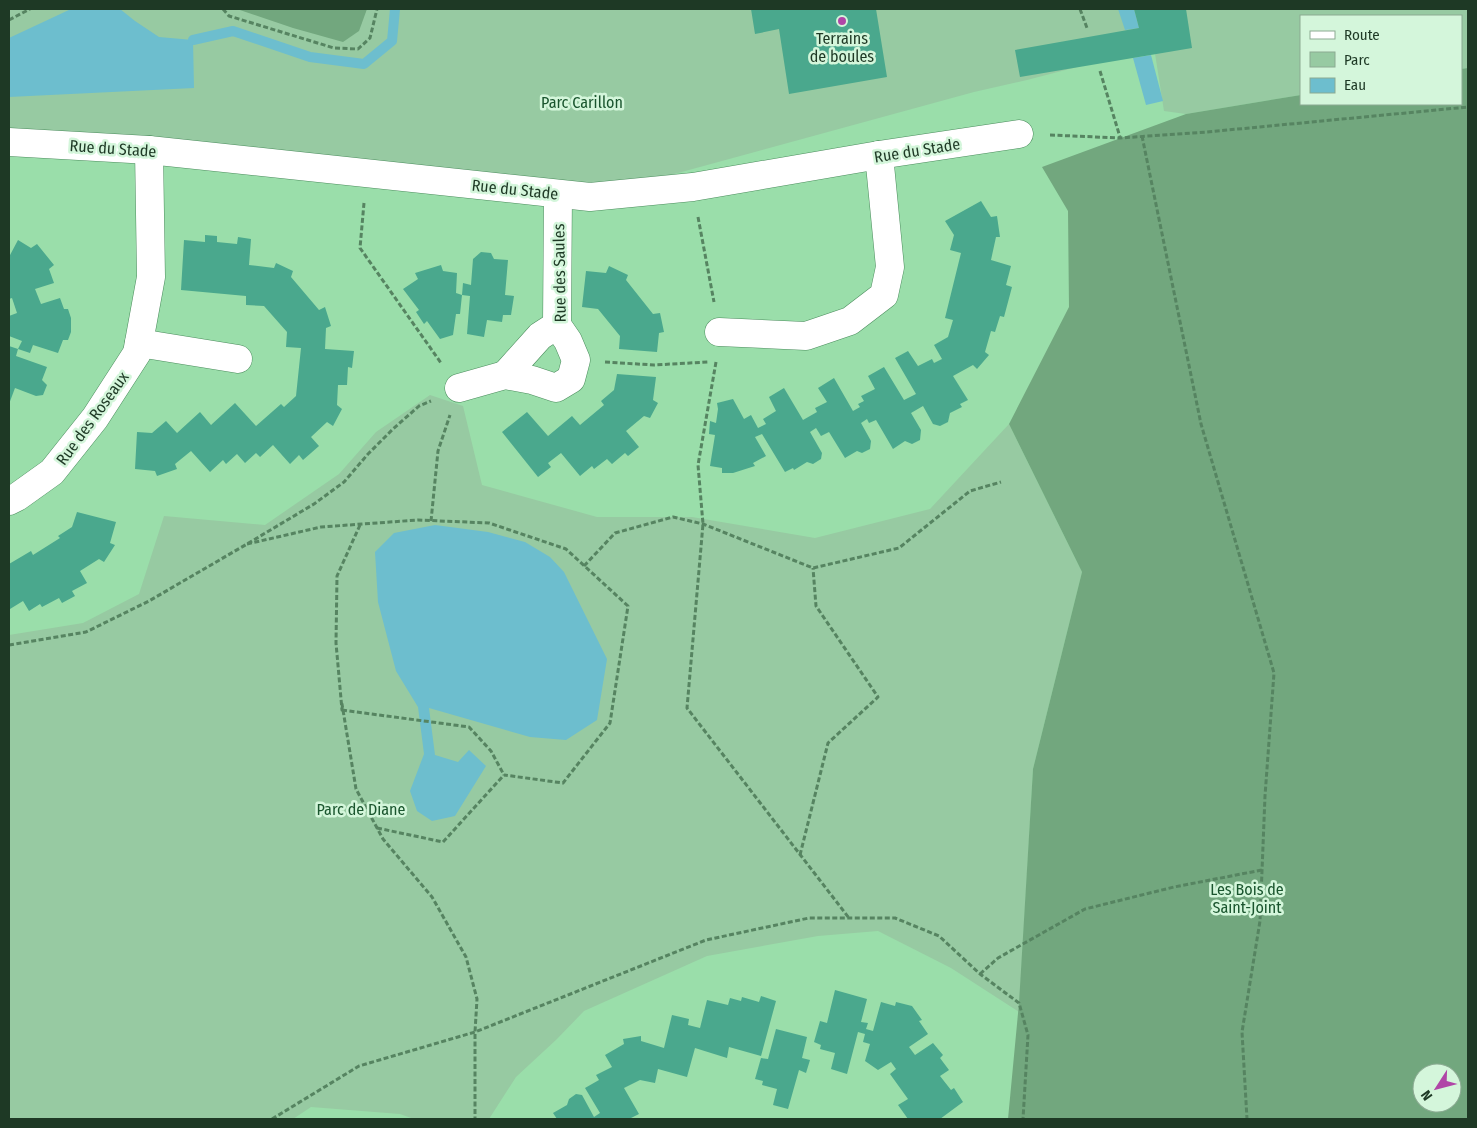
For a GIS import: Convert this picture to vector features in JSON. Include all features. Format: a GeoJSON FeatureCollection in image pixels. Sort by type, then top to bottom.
{"type":"FeatureCollection","features":[{"type":"Feature","properties":{"kind":"street","name":"Rue du Stade"},"geometry":{"type":"LineString","coordinates":[[9,142],[149,150],[590,197],[693,187],[879,155],[1019,134]]}},
{"type":"Feature","properties":{"kind":"street","name":"Rue des Roseaux"},"geometry":{"type":"LineString","coordinates":[[9,500],[17,497],[52,472],[95,418],[138,353],[151,276],[149,150]]}},
{"type":"Feature","properties":{"kind":"street"},"geometry":{"type":"LineString","coordinates":[[719,332],[806,336],[850,322],[884,296],[890,267],[879,155]]}},
{"type":"Feature","properties":{"kind":"street","name":"Rue des Saules"},"geometry":{"type":"LineString","coordinates":[[558,194],[557,324],[568,341],[576,360]]}},
{"type":"Feature","properties":{"kind":"street"},"geometry":{"type":"LineString","coordinates":[[505,375],[540,336],[557,324]]}},
{"type":"Feature","properties":{"kind":"street"},"geometry":{"type":"LineString","coordinates":[[139,343],[238,359]]}},
{"type":"Feature","properties":{"kind":"street"},"geometry":{"type":"LineString","coordinates":[[459,388],[505,375],[532,380],[556,388],[571,379],[576,360]]}},
{"type":"Feature","properties":{"kind":"path"},"geometry":{"type":"LineString","coordinates":[[9,20],[30,9]]}},
{"type":"Feature","properties":{"kind":"path"},"geometry":{"type":"LineString","coordinates":[[223,9],[229,16],[334,48],[358,49],[370,38],[378,9]]}},
{"type":"Feature","properties":{"kind":"path"},"geometry":{"type":"LineString","coordinates":[[1080,9],[1087,28]]}},
{"type":"Feature","properties":{"kind":"path"},"geometry":{"type":"LineString","coordinates":[[1100,71],[1120,138]]}},
{"type":"Feature","properties":{"kind":"path"},"geometry":{"type":"LineString","coordinates":[[1019,134],[1120,138],[1468,108]]}},
{"type":"Feature","properties":{"kind":"path"},"geometry":{"type":"LineString","coordinates":[[1142,136],[1201,424],[1274,673],[1265,796],[1260,921],[1242,1032],[1247,1119]]}},
{"type":"Feature","properties":{"kind":"path"},"geometry":{"type":"LineString","coordinates":[[367,173],[360,248],[459,388]]}},
{"type":"Feature","properties":{"kind":"path"},"geometry":{"type":"LineString","coordinates":[[693,187],[719,332],[716,362],[698,465],[703,524],[686,708],[849,918]]}},
{"type":"Feature","properties":{"kind":"path"},"geometry":{"type":"LineString","coordinates":[[576,360],[654,365],[716,362]]}},
{"type":"Feature","properties":{"kind":"path"},"geometry":{"type":"LineString","coordinates":[[431,521],[438,451],[459,388]]}},
{"type":"Feature","properties":{"kind":"path"},"geometry":{"type":"LineString","coordinates":[[9,645],[86,632],[148,600],[247,544],[314,504],[344,482],[393,429],[420,406],[459,388]]}},
{"type":"Feature","properties":{"kind":"path"},"geometry":{"type":"LineString","coordinates":[[584,566],[615,533],[673,517],[703,524],[813,568],[899,548],[970,491],[1001,482]]}},
{"type":"Feature","properties":{"kind":"path"},"geometry":{"type":"LineString","coordinates":[[247,544],[321,527],[418,520],[489,523],[566,549],[628,606],[610,724],[563,783],[504,775]]}},
{"type":"Feature","properties":{"kind":"path"},"geometry":{"type":"LineString","coordinates":[[342,710],[336,643],[337,576],[361,524]]}},
{"type":"Feature","properties":{"kind":"path"},"geometry":{"type":"LineString","coordinates":[[800,855],[828,743],[878,697],[816,606],[813,568]]}},
{"type":"Feature","properties":{"kind":"path"},"geometry":{"type":"LineString","coordinates":[[342,710],[342,704],[356,789],[383,839],[432,897],[466,957],[477,999],[475,1119]]}},
{"type":"Feature","properties":{"kind":"path"},"geometry":{"type":"LineString","coordinates":[[342,710],[469,727],[491,750],[504,775]]}},
{"type":"Feature","properties":{"kind":"path"},"geometry":{"type":"LineString","coordinates":[[377,828],[443,842],[504,775]]}},
{"type":"Feature","properties":{"kind":"path"},"geometry":{"type":"LineString","coordinates":[[980,974],[998,958],[1085,909],[1174,887],[1262,870]]}},
{"type":"Feature","properties":{"kind":"path"},"geometry":{"type":"LineString","coordinates":[[272,1119],[359,1066],[475,1032],[706,940],[809,918],[895,918],[940,936],[980,974],[1019,1003],[1028,1035],[1023,1119]]}},
{"type":"Feature","properties":{"kind":"green space","name":"Parc Carillon"},"geometry":{"type":"Polygon","coordinates":[[[9,9],[1468,9],[1468,68],[1462,69],[1462,15],[1300,15],[1300,95],[1186,114],[1164,111],[1154,47],[974,92],[590,197],[9,142],[9,9]]]}},
{"type":"Feature","properties":{"kind":"green space"},"geometry":{"type":"Polygon","coordinates":[[[237,9],[367,9],[359,31],[343,42],[237,9]]]}},
{"type":"Feature","properties":{"kind":"green space","name":"Les Bois de Saint-Joint"},"geometry":{"type":"Polygon","coordinates":[[[1468,68],[1468,1119],[1008,1119],[1019,1003],[1033,769],[1082,572],[1009,424],[1069,307],[1068,211],[1042,167],[1186,114],[1300,95],[1300,105],[1462,105],[1462,69],[1468,68]]]}},
{"type":"Feature","properties":{"kind":"green space","name":"Parc de Diane"},"geometry":{"type":"Polygon","coordinates":[[[430,395],[463,406],[482,485],[597,517],[692,517],[815,538],[930,509],[1009,424],[1082,572],[1033,769],[1019,1012],[951,968],[878,931],[818,936],[707,956],[584,1011],[516,1077],[489,1119],[414,1119],[400,1114],[311,1107],[293,1119],[9,1119],[9,635],[83,623],[139,594],[164,516],[265,525],[339,474],[376,432],[430,395]]]}},
{"type":"Feature","properties":{"kind":"water"},"geometry":{"type":"Polygon","coordinates":[[[71,9],[120,9],[159,37],[193,40],[194,88],[9,97],[9,38],[71,9]]]}},
{"type":"Feature","properties":{"kind":"water"},"geometry":{"type":"Polygon","coordinates":[[[1118,9],[1134,9],[1139,28],[1125,30],[1118,9]]]}},
{"type":"Feature","properties":{"kind":"water"},"geometry":{"type":"Polygon","coordinates":[[[1151,55],[1163,101],[1146,105],[1133,58],[1151,55]]]}},
{"type":"Feature","properties":{"kind":"water"},"geometry":{"type":"Polygon","coordinates":[[[435,525],[488,532],[525,542],[550,557],[564,572],[607,659],[597,720],[566,740],[530,737],[429,708],[435,755],[458,762],[469,750],[486,766],[455,816],[432,821],[417,811],[410,791],[424,754],[418,707],[396,671],[378,602],[375,552],[394,533],[435,525]]]}},
{"type":"Feature","properties":{"kind":"building"},"geometry":{"type":"Polygon","coordinates":[[[751,9],[876,9],[887,77],[789,94],[779,29],[755,34],[751,9]]]}},
{"type":"Feature","properties":{"kind":"building"},"geometry":{"type":"Polygon","coordinates":[[[1134,9],[1186,9],[1192,48],[1020,77],[1015,50],[1139,28],[1134,9]]]}},
{"type":"Feature","properties":{"kind":"building"},"geometry":{"type":"Polygon","coordinates":[[[981,201],[991,217],[997,216],[1000,237],[996,237],[991,260],[1011,266],[1006,285],[1012,287],[1004,317],[1000,316],[995,332],[991,331],[985,352],[989,355],[977,369],[973,365],[953,376],[968,400],[960,404],[962,407],[950,413],[948,422],[940,426],[933,424],[923,406],[911,413],[921,430],[920,440],[912,444],[905,441],[893,449],[876,420],[869,423],[867,419],[861,423],[871,441],[870,449],[862,453],[857,451],[845,458],[829,432],[821,436],[816,428],[810,432],[822,453],[821,459],[813,464],[807,462],[794,470],[793,468],[785,472],[762,434],[755,437],[766,456],[753,463],[755,466],[733,473],[722,473],[722,468],[710,466],[715,435],[709,434],[710,421],[716,423],[717,403],[733,399],[744,419],[751,415],[758,428],[766,424],[763,419],[776,411],[769,397],[784,388],[803,420],[817,412],[815,408],[827,402],[818,388],[834,378],[853,411],[860,407],[858,404],[864,401],[861,396],[875,389],[868,376],[884,367],[904,400],[916,394],[895,358],[908,351],[918,366],[932,359],[934,363],[942,359],[934,345],[948,337],[953,320],[945,318],[961,253],[950,250],[954,235],[945,221],[981,201]]]}},
{"type":"Feature","properties":{"kind":"building"},"geometry":{"type":"Polygon","coordinates":[[[205,235],[217,236],[217,242],[237,244],[238,237],[251,239],[249,265],[274,268],[276,263],[293,271],[291,277],[319,310],[325,307],[331,326],[326,328],[325,349],[354,351],[352,368],[348,367],[347,385],[338,385],[337,405],[342,409],[333,426],[327,422],[311,437],[319,446],[303,460],[299,455],[290,464],[273,445],[260,457],[256,453],[245,463],[237,454],[226,464],[223,460],[210,472],[191,451],[175,464],[177,469],[157,476],[155,471],[135,469],[137,432],[152,433],[166,421],[177,433],[200,412],[211,425],[235,403],[256,426],[281,404],[284,407],[296,396],[301,348],[286,347],[287,332],[264,306],[246,305],[246,296],[181,290],[184,240],[205,242],[205,235]]]}},
{"type":"Feature","properties":{"kind":"building"},"geometry":{"type":"Polygon","coordinates":[[[18,240],[31,248],[37,244],[54,265],[49,269],[54,283],[35,289],[41,304],[60,298],[64,309],[68,309],[71,318],[71,332],[68,340],[63,340],[58,353],[33,345],[30,353],[18,349],[22,341],[9,336],[9,316],[17,313],[12,298],[9,299],[9,257],[18,240]]]}},
{"type":"Feature","properties":{"kind":"building"},"geometry":{"type":"Polygon","coordinates":[[[481,252],[491,253],[494,259],[508,260],[505,295],[514,296],[511,315],[503,315],[502,322],[487,320],[484,337],[467,334],[470,296],[462,295],[463,283],[471,285],[473,259],[481,252]]]}},
{"type":"Feature","properties":{"kind":"building"},"geometry":{"type":"Polygon","coordinates":[[[441,265],[443,271],[457,273],[456,293],[462,295],[460,314],[456,314],[453,335],[440,339],[427,321],[424,324],[416,312],[419,310],[403,289],[418,279],[415,273],[441,265]]]}},
{"type":"Feature","properties":{"kind":"building"},"geometry":{"type":"Polygon","coordinates":[[[609,266],[628,275],[626,280],[653,314],[660,313],[664,332],[659,333],[657,352],[619,349],[620,336],[598,309],[582,307],[586,271],[606,273],[609,266]]]}},
{"type":"Feature","properties":{"kind":"building"},"geometry":{"type":"Polygon","coordinates":[[[9,346],[18,349],[16,356],[47,367],[42,380],[47,385],[43,395],[36,396],[15,388],[9,404],[9,346]]]}},
{"type":"Feature","properties":{"kind":"building"},"geometry":{"type":"Polygon","coordinates":[[[617,374],[656,377],[653,400],[658,403],[650,418],[644,416],[626,431],[639,447],[628,456],[625,453],[612,464],[607,459],[594,469],[592,466],[580,476],[561,453],[548,463],[551,467],[538,477],[502,432],[527,412],[548,436],[572,416],[580,425],[604,405],[601,401],[614,390],[617,374]]]}},
{"type":"Feature","properties":{"kind":"building"},"geometry":{"type":"Polygon","coordinates":[[[77,512],[116,522],[110,543],[115,545],[104,562],[99,559],[80,571],[87,583],[72,591],[75,596],[62,603],[59,598],[42,607],[40,604],[29,611],[23,601],[10,609],[9,564],[31,551],[33,555],[60,538],[58,536],[72,527],[77,512]]]}},
{"type":"Feature","properties":{"kind":"building"},"geometry":{"type":"Polygon","coordinates":[[[835,990],[867,999],[861,1022],[868,1023],[866,1029],[873,1031],[881,1002],[895,1006],[896,1002],[912,1006],[922,1020],[919,1021],[928,1034],[909,1047],[915,1055],[933,1043],[943,1055],[940,1058],[949,1070],[940,1076],[951,1090],[954,1088],[963,1102],[940,1119],[908,1119],[898,1105],[908,1099],[890,1074],[896,1069],[891,1062],[878,1070],[865,1061],[870,1044],[863,1042],[865,1034],[858,1032],[847,1074],[831,1069],[835,1053],[820,1049],[821,1045],[814,1042],[820,1021],[827,1023],[835,990]]]}},
{"type":"Feature","properties":{"kind":"building"},"geometry":{"type":"Polygon","coordinates":[[[761,996],[776,1001],[761,1056],[729,1047],[727,1058],[695,1048],[687,1077],[658,1069],[655,1083],[640,1080],[624,1088],[639,1114],[629,1119],[557,1119],[553,1113],[567,1105],[569,1099],[576,1094],[582,1095],[594,1117],[600,1113],[585,1088],[599,1080],[596,1075],[612,1067],[605,1055],[624,1044],[623,1039],[641,1036],[641,1041],[664,1048],[672,1015],[689,1019],[688,1025],[700,1028],[707,1000],[728,1005],[730,998],[741,1001],[742,997],[759,1002],[761,996]]]}},
{"type":"Feature","properties":{"kind":"building"},"geometry":{"type":"Polygon","coordinates":[[[776,1029],[807,1037],[802,1058],[810,1060],[806,1073],[799,1070],[788,1109],[773,1105],[777,1089],[762,1085],[763,1081],[755,1079],[761,1058],[768,1059],[776,1029]]]}},
{"type":"Feature","properties":{"kind":"waterway"},"geometry":{"type":"LineString","coordinates":[[193,40],[233,31],[310,57],[364,64],[392,41],[395,9]]}},
{"type":"Feature","properties":{"kind":"place","name":"Terrains de boules"},"geometry":{"type":"Point","coordinates":[842,21]}}]}
